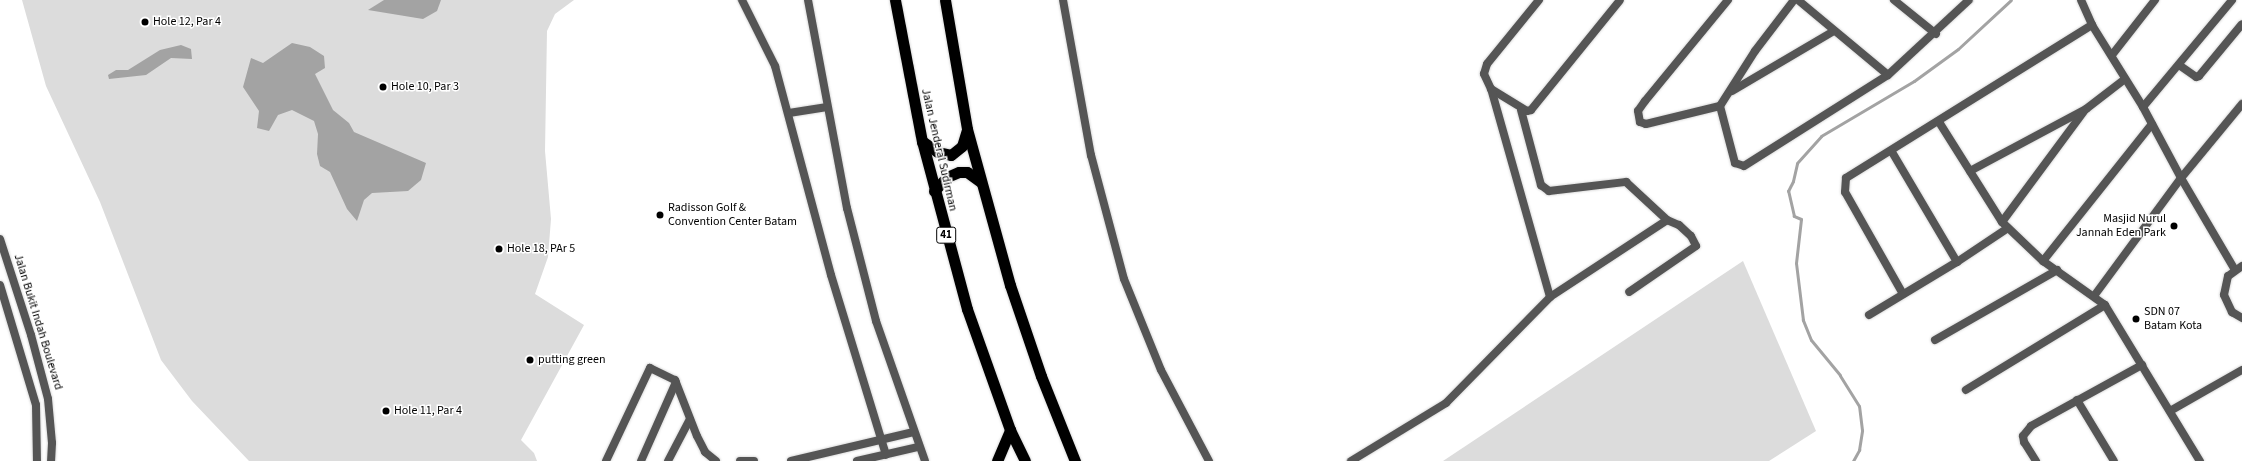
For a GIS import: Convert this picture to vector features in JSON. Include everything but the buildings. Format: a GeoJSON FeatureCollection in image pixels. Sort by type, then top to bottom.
{"type":"FeatureCollection","features":[{"type":"Feature","properties":{"kind":"highway","name":"Jalan Jenderal Sudirman"},"geometry":{"type":"LineString","coordinates":[[895,0],[922,141],[934,191],[967,309],[1010,430],[1025,461]]}},
{"type":"Feature","properties":{"kind":"highway"},"geometry":{"type":"LineString","coordinates":[[945,0],[967,130],[1010,285],[1041,376],[1075,461]]}},
{"type":"Feature","properties":{"kind":"highway"},"geometry":{"type":"LineString","coordinates":[[922,141],[938,152],[951,155],[962,146],[967,130]]}},
{"type":"Feature","properties":{"kind":"highway"},"geometry":{"type":"LineString","coordinates":[[934,191],[947,177],[959,172],[966,172],[981,182]]}},
{"type":"Feature","properties":{"kind":"highway"},"geometry":{"type":"LineString","coordinates":[[996,461],[1010,430]]}},
{"type":"Feature","properties":{"kind":"street"},"geometry":{"type":"LineString","coordinates":[[742,0],[769,49],[789,113],[831,275],[886,455]]}},
{"type":"Feature","properties":{"kind":"street"},"geometry":{"type":"LineString","coordinates":[[808,0],[826,107],[848,208],[876,321],[918,447],[925,461]]}},
{"type":"Feature","properties":{"kind":"street"},"geometry":{"type":"LineString","coordinates":[[1063,0],[1091,155],[1124,279],[1161,370],[1210,461]]}},
{"type":"Feature","properties":{"kind":"street"},"geometry":{"type":"LineString","coordinates":[[1539,0],[1487,64],[1484,74],[1491,89],[1550,298]]}},
{"type":"Feature","properties":{"kind":"street"},"geometry":{"type":"LineString","coordinates":[[1491,89],[1521,110],[1532,110],[1620,0]]}},
{"type":"Feature","properties":{"kind":"street"},"geometry":{"type":"LineString","coordinates":[[1728,0],[1645,101],[1638,116],[1640,122],[1646,124],[1720,106],[1732,91],[1755,51],[1794,0]]}},
{"type":"Feature","properties":{"kind":"street"},"geometry":{"type":"LineString","coordinates":[[1798,0],[1888,75]]}},
{"type":"Feature","properties":{"kind":"street"},"geometry":{"type":"LineString","coordinates":[[1894,0],[1936,34]]}},
{"type":"Feature","properties":{"kind":"street"},"geometry":{"type":"LineString","coordinates":[[1720,106],[1735,163],[1744,166],[1888,75],[1936,34],[1970,0]]}},
{"type":"Feature","properties":{"kind":"street"},"geometry":{"type":"LineString","coordinates":[[2081,0],[2092,26],[2112,55],[2125,80],[2143,107],[2181,178],[2238,268],[2228,276],[2224,294],[2232,312],[2242,318]]}},
{"type":"Feature","properties":{"kind":"street"},"geometry":{"type":"LineString","coordinates":[[2112,55],[2155,0]]}},
{"type":"Feature","properties":{"kind":"street"},"geometry":{"type":"LineString","coordinates":[[2143,107],[2232,0]]}},
{"type":"Feature","properties":{"kind":"street"},"geometry":{"type":"LineString","coordinates":[[2179,65],[2188,73],[2199,76],[2242,24]]}},
{"type":"Feature","properties":{"kind":"street"},"geometry":{"type":"LineString","coordinates":[[1904,294],[1845,192],[1844,184],[1851,173],[1892,152],[2092,26]]}},
{"type":"Feature","properties":{"kind":"street"},"geometry":{"type":"LineString","coordinates":[[1732,91],[1834,31]]}},
{"type":"Feature","properties":{"kind":"street"},"geometry":{"type":"LineString","coordinates":[[1970,171],[2086,109],[2125,80]]}},
{"type":"Feature","properties":{"kind":"street"},"geometry":{"type":"LineString","coordinates":[[2094,296],[2181,178],[2242,104]]}},
{"type":"Feature","properties":{"kind":"street"},"geometry":{"type":"LineString","coordinates":[[789,113],[826,107]]}},
{"type":"Feature","properties":{"kind":"street"},"geometry":{"type":"LineString","coordinates":[[2002,222],[2086,109]]}},
{"type":"Feature","properties":{"kind":"street"},"geometry":{"type":"LineString","coordinates":[[1521,110],[1541,185],[1548,191],[1626,182],[1667,220],[1679,225],[1691,236],[1696,246],[1629,292]]}},
{"type":"Feature","properties":{"kind":"street"},"geometry":{"type":"LineString","coordinates":[[1939,122],[2002,222],[2043,261],[2105,305],[2200,461]]}},
{"type":"Feature","properties":{"kind":"street"},"geometry":{"type":"LineString","coordinates":[[2043,261],[2152,124]]}},
{"type":"Feature","properties":{"kind":"street"},"geometry":{"type":"LineString","coordinates":[[1892,152],[1957,262]]}},
{"type":"Feature","properties":{"kind":"street"},"geometry":{"type":"LineString","coordinates":[[1351,461],[1446,402],[1550,298],[1667,220]]}},
{"type":"Feature","properties":{"kind":"street"},"geometry":{"type":"LineString","coordinates":[[1869,315],[1957,262],[2008,228]]}},
{"type":"Feature","properties":{"kind":"street","name":"Jalan Bukit Indah Boulevard"},"geometry":{"type":"LineString","coordinates":[[0,239],[31,335],[48,399],[52,443],[51,461]]}},
{"type":"Feature","properties":{"kind":"street"},"geometry":{"type":"LineString","coordinates":[[1935,340],[2057,270]]}},
{"type":"Feature","properties":{"kind":"street"},"geometry":{"type":"LineString","coordinates":[[0,286],[36,405],[37,461]]}},
{"type":"Feature","properties":{"kind":"street"},"geometry":{"type":"LineString","coordinates":[[1966,390],[2105,305]]}},
{"type":"Feature","properties":{"kind":"street"},"geometry":{"type":"LineString","coordinates":[[2036,461],[2024,442],[2026,431],[2077,400],[2142,365]]}},
{"type":"Feature","properties":{"kind":"street"},"geometry":{"type":"LineString","coordinates":[[606,461],[648,369],[654,368],[673,378],[676,382],[690,419],[705,452],[716,461]]}},
{"type":"Feature","properties":{"kind":"street"},"geometry":{"type":"LineString","coordinates":[[2170,411],[2242,370]]}},
{"type":"Feature","properties":{"kind":"street"},"geometry":{"type":"LineString","coordinates":[[641,461],[676,382]]}},
{"type":"Feature","properties":{"kind":"street"},"geometry":{"type":"LineString","coordinates":[[2077,400],[2114,461]]}},
{"type":"Feature","properties":{"kind":"street"},"geometry":{"type":"LineString","coordinates":[[668,461],[690,419]]}},
{"type":"Feature","properties":{"kind":"street"},"geometry":{"type":"LineString","coordinates":[[791,461],[914,432]]}},
{"type":"Feature","properties":{"kind":"street"},"geometry":{"type":"LineString","coordinates":[[858,461],[918,447]]}},
{"type":"Feature","properties":{"kind":"street"},"geometry":{"type":"LineString","coordinates":[[740,461],[754,461]]}},
{"type":"Feature","properties":{"kind":"shaded area"},"geometry":{"type":"Polygon","coordinates":[[[22,0],[574,0],[555,14],[547,31],[545,151],[551,219],[548,257],[535,294],[584,325],[521,440],[534,453],[537,461],[249,461],[192,401],[161,360],[100,202],[46,86],[22,0]]]}},
{"type":"Feature","properties":{"kind":"shaded area"},"geometry":{"type":"Polygon","coordinates":[[[384,0],[441,0],[437,11],[423,19],[368,10],[384,0]]]}},
{"type":"Feature","properties":{"kind":"shaded area"},"geometry":{"type":"Polygon","coordinates":[[[292,43],[310,47],[324,56],[325,68],[315,74],[333,110],[349,123],[354,132],[426,163],[421,180],[408,191],[372,193],[364,200],[357,221],[347,209],[330,172],[320,166],[317,154],[318,134],[314,121],[292,110],[278,115],[269,131],[257,128],[259,111],[243,87],[251,58],[263,63],[292,43]]]}},
{"type":"Feature","properties":{"kind":"shaded area"},"geometry":{"type":"Polygon","coordinates":[[[181,45],[191,49],[192,59],[171,58],[146,75],[109,79],[108,75],[116,70],[128,70],[160,50],[181,45]]]}},
{"type":"Feature","properties":{"kind":"shaded area"},"geometry":{"type":"Polygon","coordinates":[[[1743,261],[1816,431],[1769,461],[1443,461],[1743,261]]]}},
{"type":"Feature","properties":{"kind":"waterway"},"geometry":{"type":"LineString","coordinates":[[1853,461],[1859,450],[1862,430],[1859,406],[1840,375],[1811,340],[1803,320],[1796,263],[1801,219],[1794,216],[1788,191],[1793,181],[1797,163],[1821,136],[1914,81],[1958,49],[2011,0]]}},
{"type":"Feature","properties":{"kind":"place","name":"Hole 12, Par 4"},"geometry":{"type":"Point","coordinates":[145,22]}},
{"type":"Feature","properties":{"kind":"place","name":"Hole 10, Par 3"},"geometry":{"type":"Point","coordinates":[383,87]}},
{"type":"Feature","properties":{"kind":"place","name":"Radisson Golf & Convention Center Batam"},"geometry":{"type":"Point","coordinates":[660,215]}},
{"type":"Feature","properties":{"kind":"place","name":"Masjid Nurul Jannah Eden Park"},"geometry":{"type":"Point","coordinates":[2174,226]}},
{"type":"Feature","properties":{"kind":"place","name":"Hole 18, PAr 5"},"geometry":{"type":"Point","coordinates":[499,249]}},
{"type":"Feature","properties":{"kind":"place","name":"SDN 07 Batam Kota"},"geometry":{"type":"Point","coordinates":[2136,319]}},
{"type":"Feature","properties":{"kind":"place","name":"putting green"},"geometry":{"type":"Point","coordinates":[530,360]}},
{"type":"Feature","properties":{"kind":"place","name":"Hole 11, Par 4"},"geometry":{"type":"Point","coordinates":[386,411]}}]}
